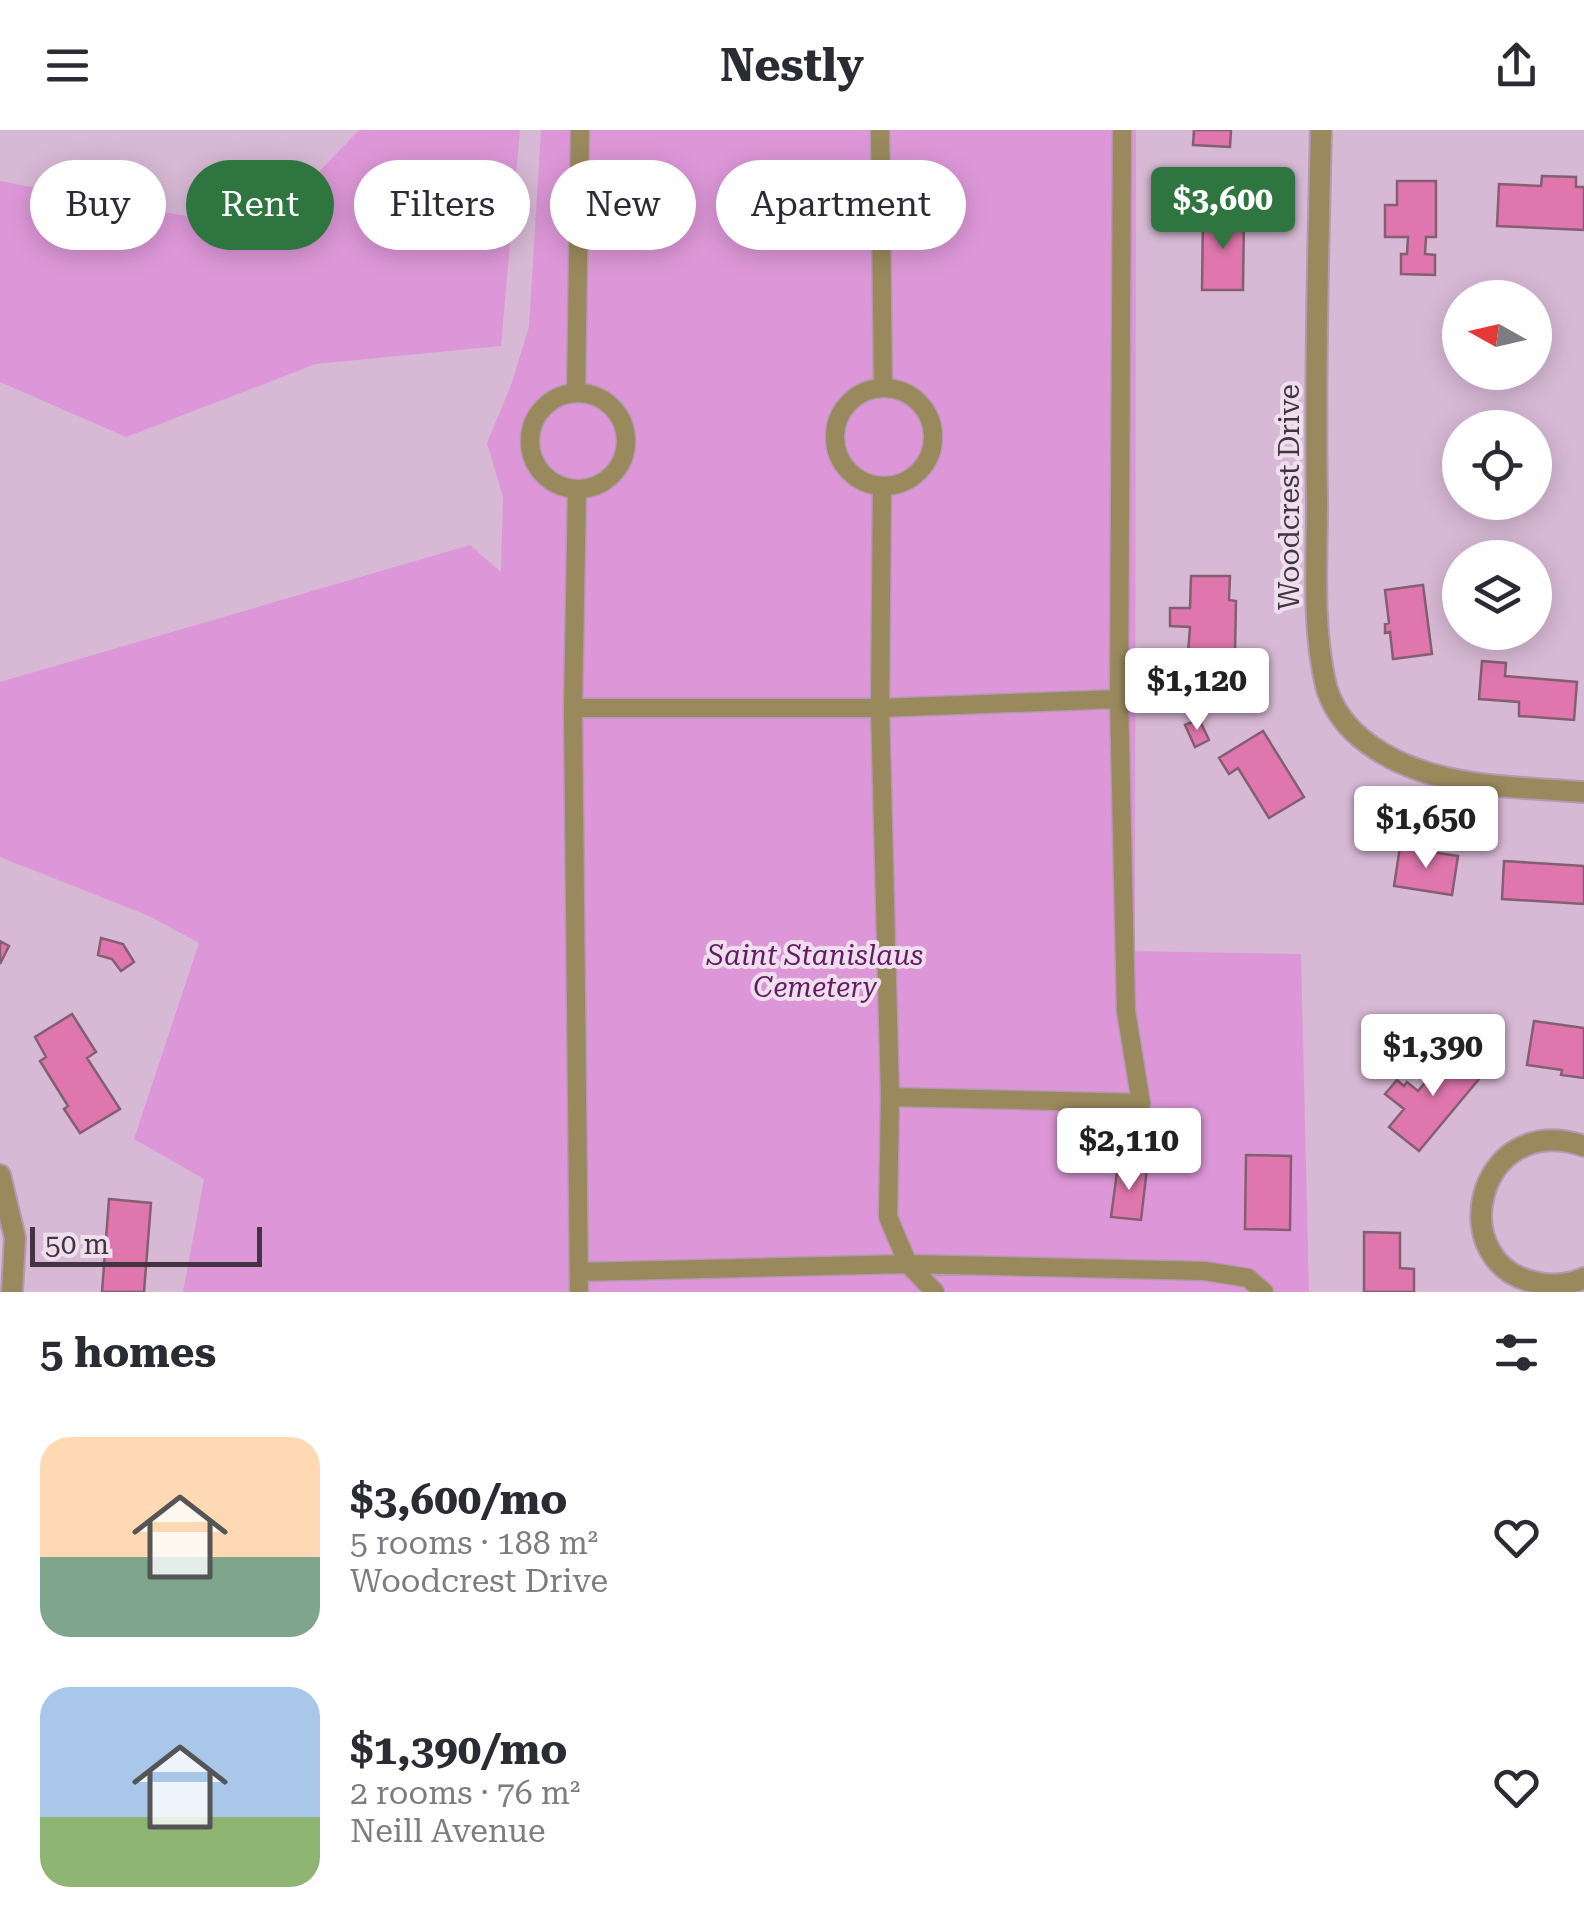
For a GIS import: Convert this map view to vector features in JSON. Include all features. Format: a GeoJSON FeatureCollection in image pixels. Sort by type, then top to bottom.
{"type":"FeatureCollection","features":[{"type":"Feature","properties":{"kind":"street","name":"Woodcrest Drive"},"geometry":{"type":"LineString","coordinates":[[1320,130],[1317,588],[1320,656],[1334,707],[1356,734],[1404,765],[1458,781],[1584,792]]}},
{"type":"Feature","properties":{"kind":"street"},"geometry":{"type":"LineString","coordinates":[[1584,1146],[1564,1139],[1541,1139],[1519,1147],[1500,1160],[1487,1180],[1480,1202],[1481,1227],[1490,1250],[1508,1270],[1530,1282],[1554,1286],[1584,1278]]}},
{"type":"Feature","properties":{"kind":"street"},"geometry":{"type":"LineString","coordinates":[[0,1175],[15,1238],[12,1292]]}},
{"type":"Feature","properties":{"kind":"street"},"geometry":{"type":"LineString","coordinates":[[1500,1292],[1508,1270]]}},
{"type":"Feature","properties":{"kind":"lane"},"geometry":{"type":"LineString","coordinates":[[576,392],[580,130]]}},
{"type":"Feature","properties":{"kind":"lane"},"geometry":{"type":"LineString","coordinates":[[880,130],[884,388]]}},
{"type":"Feature","properties":{"kind":"lane"},"geometry":{"type":"LineString","coordinates":[[890,1097],[1140,1102],[1126,1010],[1119,699],[1122,130]]}},
{"type":"Feature","properties":{"kind":"lane"},"geometry":{"type":"LineString","coordinates":[[884,388],[912,397],[930,422],[932,438],[922,467],[911,478],[882,486],[865,483],[851,474],[835,445],[841,412],[852,399],[884,388]]}},
{"type":"Feature","properties":{"kind":"lane"},"geometry":{"type":"LineString","coordinates":[[576,392],[605,401],[616,411],[626,440],[624,455],[606,480],[578,489],[546,478],[530,450],[530,433],[546,404],[576,392]]}},
{"type":"Feature","properties":{"kind":"lane"},"geometry":{"type":"LineString","coordinates":[[882,486],[880,708],[890,1097],[888,1217],[908,1264],[935,1292]]}},
{"type":"Feature","properties":{"kind":"lane"},"geometry":{"type":"LineString","coordinates":[[578,489],[573,708],[580,1292]]}},
{"type":"Feature","properties":{"kind":"lane"},"geometry":{"type":"LineString","coordinates":[[573,708],[880,708],[1119,699]]}},
{"type":"Feature","properties":{"kind":"lane"},"geometry":{"type":"LineString","coordinates":[[579,1272],[908,1264],[1205,1271],[1248,1278],[1264,1292]]}},
{"type":"Feature","properties":{"kind":"green space"},"geometry":{"type":"Polygon","coordinates":[[[359,130],[520,130],[517,160],[354,160],[354,250],[509,250],[501,346],[316,364],[126,437],[0,382],[0,181],[30,187],[30,250],[166,250],[166,212],[186,216],[186,250],[334,250],[334,160],[330,160],[359,130]]]}},
{"type":"Feature","properties":{"kind":"green space","name":"Saint Stanislaus Cemetery"},"geometry":{"type":"Polygon","coordinates":[[[541,130],[1136,130],[1135,951],[1301,954],[1309,1292],[183,1292],[204,1179],[134,1139],[199,943],[149,916],[0,857],[0,682],[470,545],[501,572],[503,497],[487,443],[529,327],[541,130]]]}},
{"type":"Feature","properties":{"kind":"building"},"geometry":{"type":"Polygon","coordinates":[[[1194,130],[1231,130],[1230,147],[1193,145],[1194,130]]]}},
{"type":"Feature","properties":{"kind":"building"},"geometry":{"type":"Polygon","coordinates":[[[1542,176],[1576,177],[1576,187],[1584,187],[1584,230],[1497,226],[1499,184],[1541,186],[1542,176]]]}},
{"type":"Feature","properties":{"kind":"building"},"geometry":{"type":"Polygon","coordinates":[[[1397,181],[1436,181],[1436,237],[1426,237],[1425,254],[1435,255],[1435,275],[1401,274],[1401,254],[1407,254],[1408,237],[1385,237],[1385,205],[1397,205],[1397,181]]]}},
{"type":"Feature","properties":{"kind":"building"},"geometry":{"type":"Polygon","coordinates":[[[1203,213],[1244,214],[1243,290],[1202,290],[1203,213]]]}},
{"type":"Feature","properties":{"kind":"building"},"geometry":{"type":"Polygon","coordinates":[[[1191,576],[1230,576],[1229,600],[1236,601],[1235,653],[1188,653],[1190,627],[1170,626],[1170,608],[1190,608],[1191,576]]]}},
{"type":"Feature","properties":{"kind":"building"},"geometry":{"type":"Polygon","coordinates":[[[1423,585],[1432,654],[1393,659],[1390,632],[1385,633],[1385,624],[1389,623],[1385,590],[1423,585]]]}},
{"type":"Feature","properties":{"kind":"building"},"geometry":{"type":"Polygon","coordinates":[[[1482,661],[1506,663],[1505,676],[1577,682],[1574,720],[1519,716],[1519,702],[1479,699],[1482,661]]]}},
{"type":"Feature","properties":{"kind":"building"},"geometry":{"type":"Polygon","coordinates":[[[1199,719],[1209,740],[1195,747],[1185,725],[1199,719]]]}},
{"type":"Feature","properties":{"kind":"building"},"geometry":{"type":"Polygon","coordinates":[[[1263,731],[1304,797],[1269,818],[1238,768],[1229,774],[1219,758],[1263,731]]]}},
{"type":"Feature","properties":{"kind":"building"},"geometry":{"type":"Polygon","coordinates":[[[1400,847],[1458,856],[1452,895],[1394,886],[1400,847]]]}},
{"type":"Feature","properties":{"kind":"building"},"geometry":{"type":"Polygon","coordinates":[[[1504,861],[1584,866],[1584,904],[1502,899],[1504,861]]]}},
{"type":"Feature","properties":{"kind":"building"},"geometry":{"type":"Polygon","coordinates":[[[101,938],[123,944],[134,962],[121,971],[112,959],[98,955],[101,938]]]}},
{"type":"Feature","properties":{"kind":"building"},"geometry":{"type":"Polygon","coordinates":[[[0,941],[9,946],[0,964],[0,941]]]}},
{"type":"Feature","properties":{"kind":"building"},"geometry":{"type":"Polygon","coordinates":[[[72,1014],[96,1052],[87,1058],[120,1109],[80,1133],[40,1061],[46,1057],[35,1037],[72,1014]]]}},
{"type":"Feature","properties":{"kind":"building"},"geometry":{"type":"Polygon","coordinates":[[[1534,1021],[1584,1028],[1584,1078],[1527,1065],[1534,1021]]]}},
{"type":"Feature","properties":{"kind":"building"},"geometry":{"type":"Polygon","coordinates":[[[1454,1048],[1484,1073],[1419,1151],[1389,1127],[1404,1109],[1385,1094],[1397,1080],[1418,1091],[1454,1048]]]}},
{"type":"Feature","properties":{"kind":"building"},"geometry":{"type":"Polygon","coordinates":[[[1246,1155],[1291,1156],[1290,1230],[1245,1229],[1246,1155]]]}},
{"type":"Feature","properties":{"kind":"building"},"geometry":{"type":"Polygon","coordinates":[[[1118,1165],[1147,1168],[1141,1220],[1111,1217],[1118,1165]]]}},
{"type":"Feature","properties":{"kind":"building"},"geometry":{"type":"Polygon","coordinates":[[[109,1199],[151,1203],[144,1292],[102,1292],[109,1199]]]}},
{"type":"Feature","properties":{"kind":"building"},"geometry":{"type":"Polygon","coordinates":[[[1364,1232],[1400,1233],[1400,1268],[1414,1269],[1414,1292],[1364,1292],[1364,1232]]]}}]}
